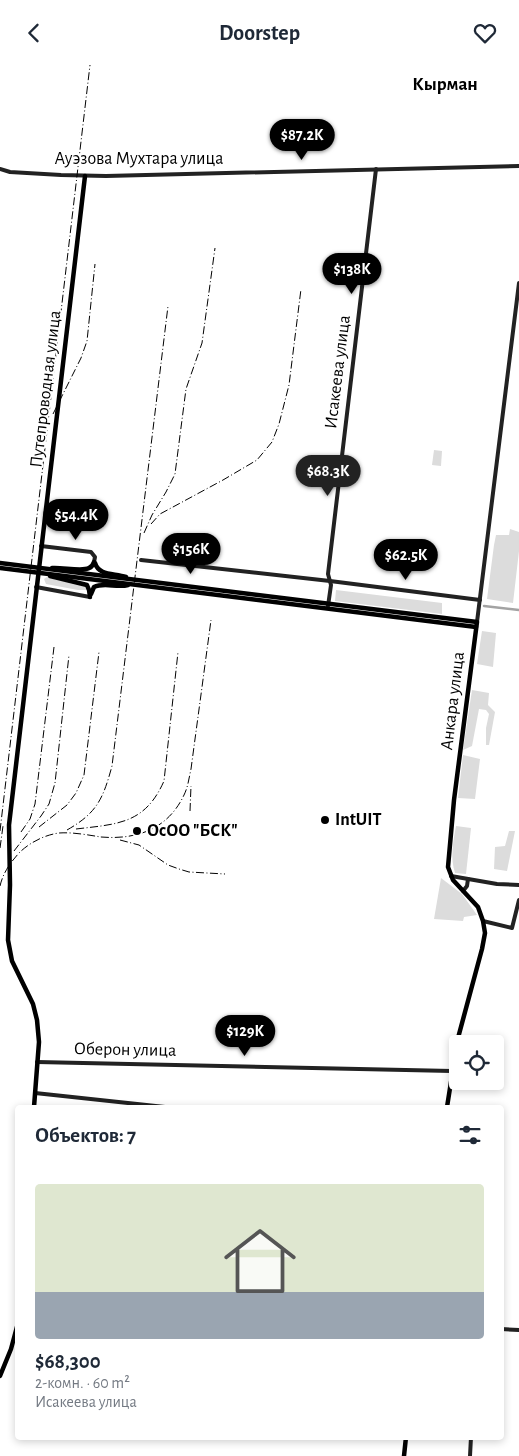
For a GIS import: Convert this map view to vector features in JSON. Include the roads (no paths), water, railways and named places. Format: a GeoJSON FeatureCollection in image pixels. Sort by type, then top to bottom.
{"type":"FeatureCollection","features":[{"type":"Feature","properties":{"kind":"main road","name":"Путепроводная улица"},"geometry":{"type":"LineString","coordinates":[[34,1105],[39,1034],[36,1013],[33,1003],[13,965],[8,946],[9,825],[85,176]]}},
{"type":"Feature","properties":{"kind":"main road"},"geometry":{"type":"LineString","coordinates":[[0,568],[45,571],[61,567],[87,569],[92,567],[95,560]]}},
{"type":"Feature","properties":{"kind":"main road"},"geometry":{"type":"LineString","coordinates":[[95,560],[96,567],[100,572],[121,575],[131,582]]}},
{"type":"Feature","properties":{"kind":"main road"},"geometry":{"type":"LineString","coordinates":[[0,563],[45,571],[476,624]]}},
{"type":"Feature","properties":{"kind":"main road"},"geometry":{"type":"LineString","coordinates":[[45,571],[59,579],[86,585],[90,589],[90,597]]}},
{"type":"Feature","properties":{"kind":"main road"},"geometry":{"type":"LineString","coordinates":[[90,597],[92,590],[96,586],[119,586],[131,582]]}},
{"type":"Feature","properties":{"kind":"main road","name":"Анкара улица"},"geometry":{"type":"LineString","coordinates":[[451,875],[448,867],[450,838],[476,624]]}},
{"type":"Feature","properties":{"kind":"main road"},"geometry":{"type":"LineString","coordinates":[[451,875],[456,884],[478,907],[485,928],[484,940],[459,1035]]}},
{"type":"Feature","properties":{"kind":"main road"},"geometry":{"type":"LineString","coordinates":[[447,1105],[449,1090]]}},
{"type":"Feature","properties":{"kind":"main road"},"geometry":{"type":"LineString","coordinates":[[0,1376],[15,1334]]}},
{"type":"Feature","properties":{"kind":"main road"},"geometry":{"type":"LineString","coordinates":[[404,1456],[406,1440]]}},
{"type":"Feature","properties":{"kind":"street","name":"Ауэзова Мухтара улица"},"geometry":{"type":"LineString","coordinates":[[0,169],[85,176],[519,166]]}},
{"type":"Feature","properties":{"kind":"street","name":"Исакеева улица"},"geometry":{"type":"LineString","coordinates":[[328,606],[331,585],[328,574],[376,169]]}},
{"type":"Feature","properties":{"kind":"street","name":"Анкара улица"},"geometry":{"type":"LineString","coordinates":[[476,624],[519,283]]}},
{"type":"Feature","properties":{"kind":"street"},"geometry":{"type":"LineString","coordinates":[[41,548],[91,552],[95,560]]}},
{"type":"Feature","properties":{"kind":"street"},"geometry":{"type":"LineString","coordinates":[[141,560],[331,585],[480,601]]}},
{"type":"Feature","properties":{"kind":"street"},"geometry":{"type":"LineString","coordinates":[[36,585],[90,597]]}},
{"type":"Feature","properties":{"kind":"street"},"geometry":{"type":"LineString","coordinates":[[451,875],[518,885]]}},
{"type":"Feature","properties":{"kind":"street"},"geometry":{"type":"LineString","coordinates":[[464,891],[468,879]]}},
{"type":"Feature","properties":{"kind":"street"},"geometry":{"type":"LineString","coordinates":[[483,921],[512,928],[519,900]]}},
{"type":"Feature","properties":{"kind":"street","name":"Оберон улица"},"geometry":{"type":"LineString","coordinates":[[37,1062],[449,1071]]}},
{"type":"Feature","properties":{"kind":"street"},"geometry":{"type":"LineString","coordinates":[[35,1093],[146,1105]]}},
{"type":"Feature","properties":{"kind":"street"},"geometry":{"type":"LineString","coordinates":[[504,1329],[519,1330]]}},
{"type":"Feature","properties":{"kind":"street"},"geometry":{"type":"LineString","coordinates":[[470,1456],[471,1440]]}},
{"type":"Feature","properties":{"kind":"waterway"},"geometry":{"type":"LineString","coordinates":[[484,606],[519,610]]}},
{"type":"Feature","properties":{"kind":"railway"},"geometry":{"type":"LineString","coordinates":[[0,831],[90,65]]}},
{"type":"Feature","properties":{"kind":"railway"},"geometry":{"type":"LineString","coordinates":[[144,533],[175,474],[186,389],[202,343],[215,248]]}},
{"type":"Feature","properties":{"kind":"railway"},"geometry":{"type":"LineString","coordinates":[[53,414],[81,358],[87,341],[95,264]]}},
{"type":"Feature","properties":{"kind":"railway"},"geometry":{"type":"LineString","coordinates":[[151,524],[160,514],[257,460],[272,442],[279,424],[289,385],[301,289]]}},
{"type":"Feature","properties":{"kind":"railway"},"geometry":{"type":"LineString","coordinates":[[67,830],[77,824],[97,804],[102,796],[112,766],[168,306]]}},
{"type":"Feature","properties":{"kind":"railway"},"geometry":{"type":"LineString","coordinates":[[0,886],[7,868],[19,853],[42,838],[59,833],[101,837],[139,834],[160,824],[177,807],[185,792],[191,769],[211,620]]}},
{"type":"Feature","properties":{"kind":"railway"},"geometry":{"type":"LineString","coordinates":[[21,832],[30,819],[35,804],[54,647]]}},
{"type":"Feature","properties":{"kind":"railway"},"geometry":{"type":"LineString","coordinates":[[39,827],[67,805],[76,793],[84,775],[99,652]]}},
{"type":"Feature","properties":{"kind":"railway"},"geometry":{"type":"LineString","coordinates":[[76,829],[117,823],[129,819],[139,814],[156,795],[164,781],[178,652]]}},
{"type":"Feature","properties":{"kind":"railway"},"geometry":{"type":"LineString","coordinates":[[14,851],[49,804],[55,783],[69,655]]}},
{"type":"Feature","properties":{"kind":"railway"},"geometry":{"type":"LineString","coordinates":[[190,811],[191,786]]}},
{"type":"Feature","properties":{"kind":"railway"},"geometry":{"type":"LineString","coordinates":[[0,848],[3,826]]}},
{"type":"Feature","properties":{"kind":"railway"},"geometry":{"type":"LineString","coordinates":[[120,840],[139,845],[168,865],[179,869],[189,872],[225,874]]}},
{"type":"Feature","properties":{"kind":"place","name":"IntUIT"},"geometry":{"type":"Point","coordinates":[325,820]}},
{"type":"Feature","properties":{"kind":"place","name":"ОсОО \"БСК\""},"geometry":{"type":"Point","coordinates":[137,831]}},
{"type":"Feature","properties":{"kind":"district","name":"Кырман"},"geometry":{"type":"Point","coordinates":[445,84]}}]}
